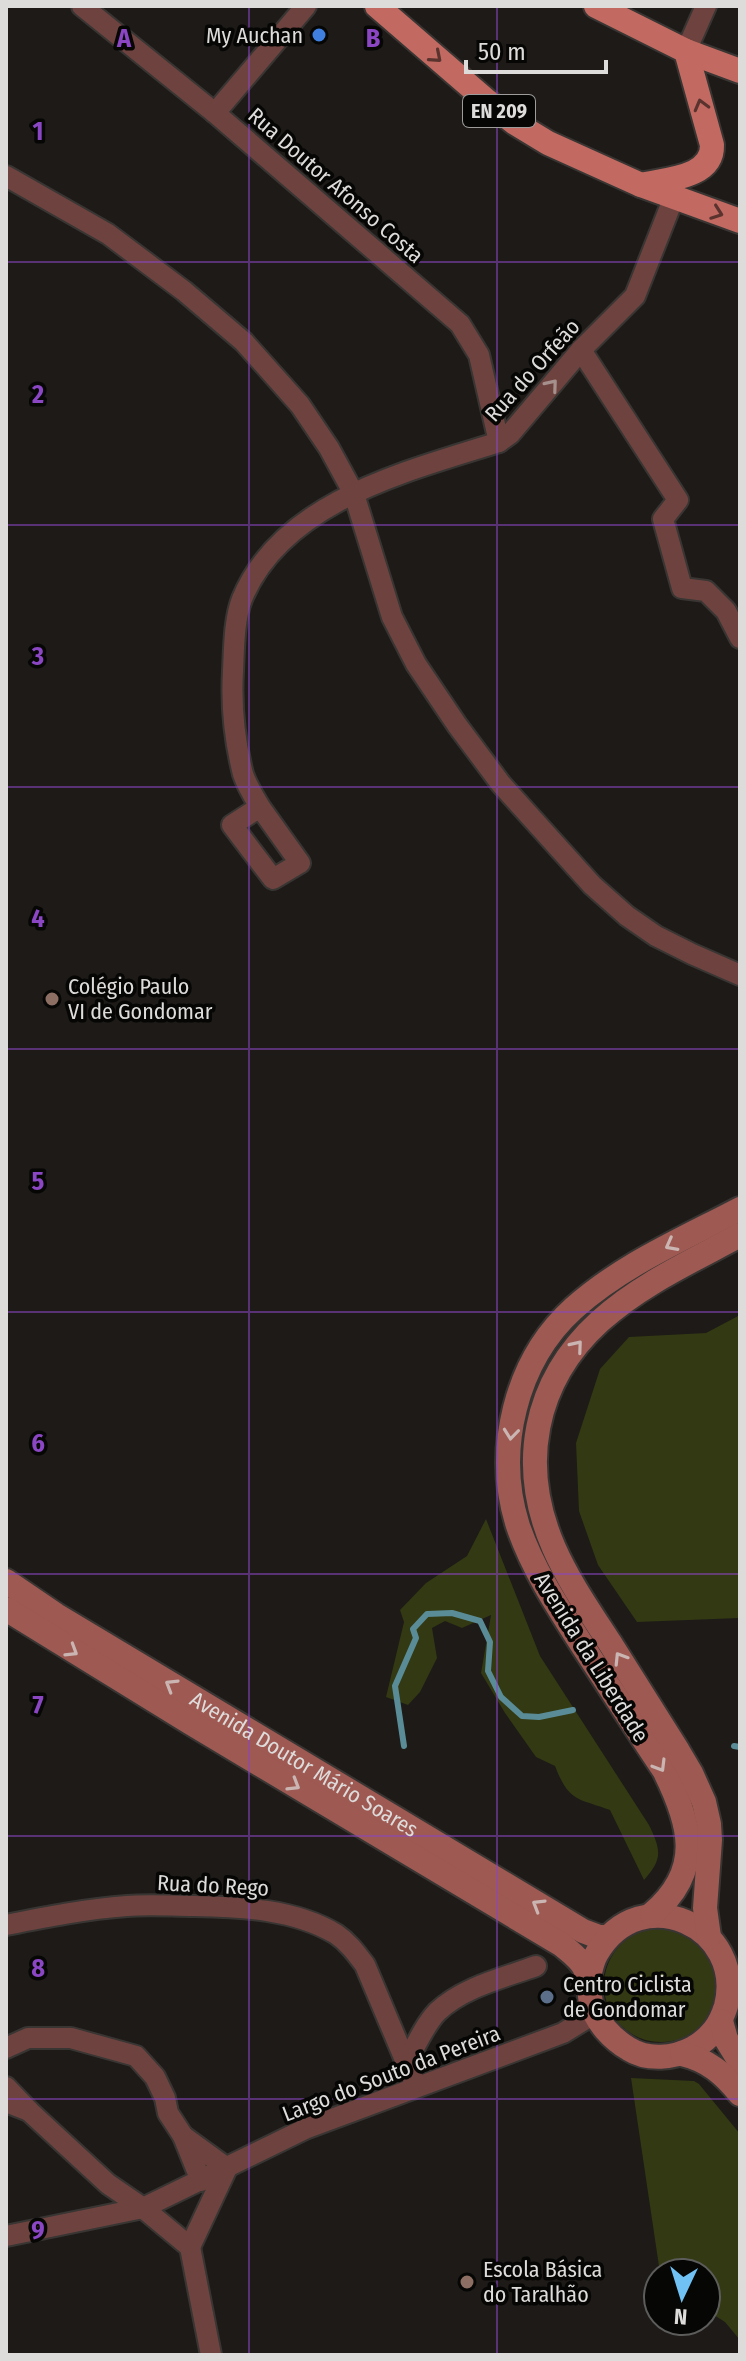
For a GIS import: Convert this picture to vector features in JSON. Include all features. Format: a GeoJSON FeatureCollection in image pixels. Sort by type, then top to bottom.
{"type":"FeatureCollection","features":[{"type":"Feature","properties":{"kind":"main road","name":"EN 209"},"geometry":{"type":"LineString","coordinates":[[377,6],[515,123],[548,143],[641,185],[740,221]]}},
{"type":"Feature","properties":{"kind":"main road"},"geometry":{"type":"LineString","coordinates":[[596,6],[686,51],[740,71]]}},
{"type":"Feature","properties":{"kind":"main road"},"geometry":{"type":"LineString","coordinates":[[641,185],[695,172],[710,159],[712,145],[686,51]]}},
{"type":"Feature","properties":{"kind":"main road","name":"Avenida da Liberdade"},"geometry":{"type":"LineString","coordinates":[[652,1914],[676,1890],[684,1875],[687,1842],[678,1798],[664,1770],[554,1602],[524,1541],[512,1493],[510,1436],[525,1375],[541,1346],[572,1311],[625,1270],[740,1209]]}},
{"type":"Feature","properties":{"kind":"main road","name":"Avenida da Liberdade"},"geometry":{"type":"LineString","coordinates":[[709,1937],[705,1895],[710,1840],[704,1802],[691,1773],[566,1574],[544,1521],[537,1492],[535,1463],[544,1401],[560,1367],[578,1342],[633,1295],[740,1235]]}},
{"type":"Feature","properties":{"kind":"main road","name":"Avenida Doutor Mário Soares"},"geometry":{"type":"LineString","coordinates":[[6,1581],[83,1632],[583,1931],[608,1937]]}},
{"type":"Feature","properties":{"kind":"main road","name":"Avenida Doutor Mário Soares"},"geometry":{"type":"LineString","coordinates":[[6,1609],[562,1945],[584,1967],[592,2007],[607,2032],[631,2051],[660,2058],[682,2054],[698,2058],[716,2068],[740,2094]]}},
{"type":"Feature","properties":{"kind":"main road"},"geometry":{"type":"LineString","coordinates":[[588,1982],[595,1955],[608,1937],[627,1923],[652,1914],[675,1917],[701,1928],[720,1949],[730,1977],[728,1999],[721,2021],[705,2041],[682,2054]]}},
{"type":"Feature","properties":{"kind":"main road"},"geometry":{"type":"LineString","coordinates":[[721,2021],[726,2039],[740,2062]]}},
{"type":"Feature","properties":{"kind":"street","name":"Rua Doutor Afonso Costa"},"geometry":{"type":"LineString","coordinates":[[82,6],[215,113],[460,324],[479,355],[499,442]]}},
{"type":"Feature","properties":{"kind":"street"},"geometry":{"type":"LineString","coordinates":[[215,113],[306,6]]}},
{"type":"Feature","properties":{"kind":"street"},"geometry":{"type":"LineString","coordinates":[[686,51],[706,6]]}},
{"type":"Feature","properties":{"kind":"street"},"geometry":{"type":"LineString","coordinates":[[6,176],[108,234],[184,291],[244,342],[300,405],[329,448],[354,494],[392,617],[416,664],[501,784],[592,885],[627,916],[656,936],[740,975]]}},
{"type":"Feature","properties":{"kind":"street","name":"Rua do Orfeão"},"geometry":{"type":"LineString","coordinates":[[260,807],[244,777],[236,737],[232,684],[234,645],[242,600],[265,559],[288,533],[354,494],[416,468],[499,442],[510,434],[581,350],[635,296],[674,197]]}},
{"type":"Feature","properties":{"kind":"street"},"geometry":{"type":"LineString","coordinates":[[581,350],[678,500],[663,519],[682,588],[706,591],[726,611],[740,638]]}},
{"type":"Feature","properties":{"kind":"street","name":"Rua do Rego"},"geometry":{"type":"LineString","coordinates":[[6,1925],[53,1915],[127,1906],[227,1907],[280,1913],[313,1923],[338,1935],[365,1965],[416,2086]]}},
{"type":"Feature","properties":{"kind":"street"},"geometry":{"type":"LineString","coordinates":[[407,2062],[429,2022],[449,2002],[483,1985],[536,1966]]}},
{"type":"Feature","properties":{"kind":"street","name":"Largo do Souto da Pereira"},"geometry":{"type":"LineString","coordinates":[[6,2236],[143,2208],[305,2129],[574,2028],[589,2017],[592,2007]]}},
{"type":"Feature","properties":{"kind":"street","name":"Largo do Souto da Pereira"},"geometry":{"type":"LineString","coordinates":[[574,2028],[595,2028],[607,2032]]}},
{"type":"Feature","properties":{"kind":"street"},"geometry":{"type":"LineString","coordinates":[[6,2048],[28,2038],[71,2038],[136,2056],[155,2077],[168,2113],[183,2136],[201,2181]]}},
{"type":"Feature","properties":{"kind":"street"},"geometry":{"type":"LineString","coordinates":[[6,2087],[108,2184],[190,2247]]}},
{"type":"Feature","properties":{"kind":"street"},"geometry":{"type":"LineString","coordinates":[[6,2102],[29,2111]]}},
{"type":"Feature","properties":{"kind":"street"},"geometry":{"type":"LineString","coordinates":[[183,2136],[227,2168],[190,2247],[211,2355]]}},
{"type":"Feature","properties":{"kind":"green space"},"geometry":{"type":"Polygon","coordinates":[[[740,1315],[740,1618],[637,1622],[598,1565],[579,1511],[576,1443],[600,1369],[629,1337],[706,1333],[740,1315]]]}},
{"type":"Feature","properties":{"kind":"green space"},"geometry":{"type":"Polygon","coordinates":[[[486,1519],[540,1656],[653,1834],[658,1848],[657,1860],[644,1880],[610,1810],[575,1797],[565,1786],[555,1766],[536,1757],[481,1673],[491,1615],[462,1628],[445,1621],[432,1628],[437,1658],[420,1692],[408,1705],[386,1697],[404,1622],[400,1610],[426,1583],[467,1556],[486,1519]]]}},
{"type":"Feature","properties":{"kind":"green space"},"geometry":{"type":"Polygon","coordinates":[[[661,1928],[683,1933],[701,1945],[713,1963],[718,1985],[713,2007],[701,2025],[683,2037],[661,2042],[639,2037],[621,2025],[609,2007],[604,1985],[609,1963],[621,1945],[639,1933],[661,1928]]]}},
{"type":"Feature","properties":{"kind":"green space"},"geometry":{"type":"Polygon","coordinates":[[[631,2078],[694,2081],[740,2134],[740,2340],[722,2320],[722,2257],[658,2257],[631,2078]]]}},
{"type":"Feature","properties":{"kind":"waterway"},"geometry":{"type":"LineString","coordinates":[[404,1746],[395,1686],[416,1638],[413,1629],[427,1614],[452,1613],[480,1621],[490,1642],[488,1671],[501,1697],[522,1716],[539,1717],[573,1710]]}},
{"type":"Feature","properties":{"kind":"waterway"},"geometry":{"type":"LineString","coordinates":[[734,1746],[740,1747]]}},
{"type":"Feature","properties":{"kind":"place","name":"My Auchan"},"geometry":{"type":"Point","coordinates":[319,35]}},
{"type":"Feature","properties":{"kind":"place","name":"Colégio Paulo VI de Gondomar"},"geometry":{"type":"Point","coordinates":[52,999]}},
{"type":"Feature","properties":{"kind":"place","name":"Centro Ciclista de Gondomar"},"geometry":{"type":"Point","coordinates":[547,1997]}},
{"type":"Feature","properties":{"kind":"place","name":"Escola Básica do Taralhão"},"geometry":{"type":"Point","coordinates":[467,2282]}}]}
